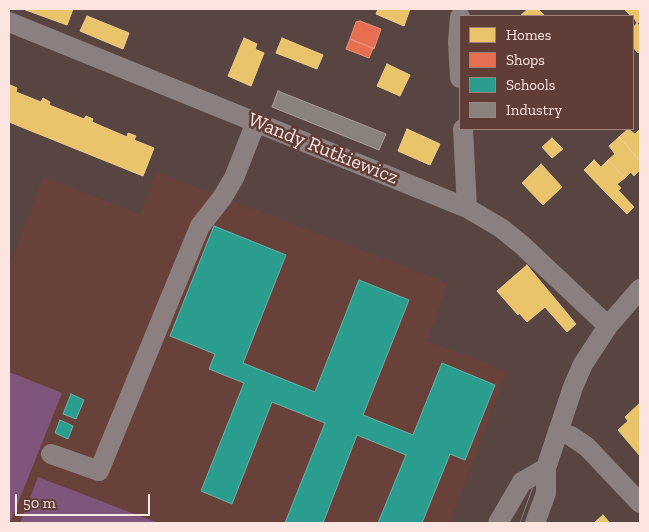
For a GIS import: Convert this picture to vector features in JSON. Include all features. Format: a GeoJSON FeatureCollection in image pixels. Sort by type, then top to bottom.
{"type":"FeatureCollection","features":[{"type":"Feature","properties":{"kind":"street"},"geometry":{"type":"LineString","coordinates":[[458,13],[459,60]]}},
{"type":"Feature","properties":{"kind":"street","name":"Wandy Rutkiewicz"},"geometry":{"type":"LineString","coordinates":[[9,22],[467,208],[501,228],[522,244],[608,326]]}},
{"type":"Feature","properties":{"kind":"street"},"geometry":{"type":"LineString","coordinates":[[51,454],[99,471],[200,226],[222,198],[234,178],[256,122]]}},
{"type":"Feature","properties":{"kind":"street"},"geometry":{"type":"LineString","coordinates":[[463,130],[467,208]]}},
{"type":"Feature","properties":{"kind":"street"},"geometry":{"type":"LineString","coordinates":[[535,523],[546,494],[546,468],[573,387],[583,364],[608,326],[640,289]]}},
{"type":"Feature","properties":{"kind":"street"},"geometry":{"type":"LineString","coordinates":[[558,431],[571,436],[587,447],[640,503]]}},
{"type":"Feature","properties":{"kind":"street"},"geometry":{"type":"LineString","coordinates":[[498,523],[522,482],[546,468]]}},
{"type":"Feature","properties":{"kind":"street"},"geometry":{"type":"LineString","coordinates":[[522,482],[526,523]]}},
{"type":"Feature","properties":{"kind":"shaded area"},"geometry":{"type":"Polygon","coordinates":[[[156,172],[448,283],[427,341],[507,371],[450,523],[9,523],[9,268],[43,177],[140,214],[156,172]]]}},
{"type":"Feature","properties":{"kind":"shaded area"},"geometry":{"type":"Polygon","coordinates":[[[9,372],[62,393],[10,523],[9,523],[9,372]]]}},
{"type":"Feature","properties":{"kind":"shaded area"},"geometry":{"type":"Polygon","coordinates":[[[38,477],[158,523],[20,523],[38,477]]]}},
{"type":"Feature","properties":{"kind":"building: Homes"},"geometry":{"type":"Polygon","coordinates":[[[23,9],[73,9],[67,25],[23,9]]]}},
{"type":"Feature","properties":{"kind":"building: Homes"},"geometry":{"type":"Polygon","coordinates":[[[378,9],[410,9],[404,26],[376,14],[378,9]]]}},
{"type":"Feature","properties":{"kind":"building: Homes"},"geometry":{"type":"Polygon","coordinates":[[[528,9],[538,9],[544,15],[521,15],[528,9]]]}},
{"type":"Feature","properties":{"kind":"building: Homes"},"geometry":{"type":"Polygon","coordinates":[[[624,9],[640,9],[640,21],[637,23],[634,15],[630,15],[624,9]]]}},
{"type":"Feature","properties":{"kind":"building: Homes"},"geometry":{"type":"Polygon","coordinates":[[[87,16],[129,33],[123,49],[80,31],[87,16]]]}},
{"type":"Feature","properties":{"kind":"building: Homes"},"geometry":{"type":"Polygon","coordinates":[[[637,23],[640,27],[640,51],[638,53],[634,48],[634,27],[637,23]]]}},
{"type":"Feature","properties":{"kind":"building: Homes"},"geometry":{"type":"Polygon","coordinates":[[[244,38],[257,44],[255,49],[264,53],[251,86],[228,76],[244,38]]]}},
{"type":"Feature","properties":{"kind":"building: Homes"},"geometry":{"type":"Polygon","coordinates":[[[282,38],[323,55],[317,69],[276,53],[282,38]]]}},
{"type":"Feature","properties":{"kind":"building: Homes"},"geometry":{"type":"Polygon","coordinates":[[[387,64],[410,75],[400,96],[377,86],[387,64]]]}},
{"type":"Feature","properties":{"kind":"building: Homes"},"geometry":{"type":"Polygon","coordinates":[[[10,85],[17,88],[16,92],[41,102],[43,98],[50,102],[49,105],[84,119],[86,116],[93,119],[92,122],[127,137],[128,133],[136,136],[134,140],[154,148],[143,176],[9,122],[10,85]]]}},
{"type":"Feature","properties":{"kind":"building: Homes"},"geometry":{"type":"Polygon","coordinates":[[[407,129],[440,144],[430,165],[398,151],[407,129]]]}},
{"type":"Feature","properties":{"kind":"building: Homes"},"geometry":{"type":"Polygon","coordinates":[[[640,129],[640,161],[619,137],[627,130],[635,134],[640,129]]]}},
{"type":"Feature","properties":{"kind":"building: Homes"},"geometry":{"type":"Polygon","coordinates":[[[619,137],[640,161],[640,170],[634,176],[631,172],[625,178],[608,160],[615,154],[609,146],[619,137]]]}},
{"type":"Feature","properties":{"kind":"building: Homes"},"geometry":{"type":"Polygon","coordinates":[[[552,138],[563,149],[552,158],[542,147],[552,138]]]}},
{"type":"Feature","properties":{"kind":"building: Homes"},"geometry":{"type":"Polygon","coordinates":[[[594,160],[601,167],[608,160],[625,178],[617,184],[621,188],[610,197],[584,170],[594,160]]]}},
{"type":"Feature","properties":{"kind":"building: Homes"},"geometry":{"type":"Polygon","coordinates":[[[541,164],[562,187],[543,205],[522,183],[541,164]]]}},
{"type":"Feature","properties":{"kind":"building: Homes"},"geometry":{"type":"Polygon","coordinates":[[[618,190],[634,207],[627,214],[610,197],[618,190]]]}},
{"type":"Feature","properties":{"kind":"building: Homes"},"geometry":{"type":"Polygon","coordinates":[[[527,265],[576,324],[567,332],[545,307],[527,322],[519,313],[518,315],[497,291],[527,265]]]}},
{"type":"Feature","properties":{"kind":"building: Homes"},"geometry":{"type":"Polygon","coordinates":[[[640,403],[640,456],[618,430],[628,421],[625,417],[640,403]]]}},
{"type":"Feature","properties":{"kind":"building: Homes"},"geometry":{"type":"Polygon","coordinates":[[[603,515],[610,523],[594,523],[603,515]]]}},
{"type":"Feature","properties":{"kind":"building: Shops"},"geometry":{"type":"Polygon","coordinates":[[[360,21],[381,29],[374,49],[350,39],[356,22],[360,21]]]}},
{"type":"Feature","properties":{"kind":"building: Shops"},"geometry":{"type":"Polygon","coordinates":[[[350,39],[373,48],[369,58],[346,49],[350,39]]]}},
{"type":"Feature","properties":{"kind":"building: Schools"},"geometry":{"type":"Polygon","coordinates":[[[214,226],[286,255],[243,363],[315,392],[359,280],[409,300],[363,415],[413,435],[442,363],[495,385],[465,460],[450,454],[422,523],[378,523],[406,455],[357,435],[323,523],[285,523],[325,423],[272,402],[232,504],[201,491],[244,383],[209,369],[215,354],[170,336],[214,226]]]}},
{"type":"Feature","properties":{"kind":"building: Schools"},"geometry":{"type":"Polygon","coordinates":[[[71,394],[84,400],[76,419],[63,414],[71,394]]]}},
{"type":"Feature","properties":{"kind":"building: Schools"},"geometry":{"type":"Polygon","coordinates":[[[60,420],[73,426],[68,439],[55,433],[60,420]]]}},
{"type":"Feature","properties":{"kind":"building: Industry"},"geometry":{"type":"Polygon","coordinates":[[[278,91],[386,134],[379,150],[272,107],[278,91]]]}},
{"type":"Feature","properties":{"kind":"tram line"},"geometry":{"type":"LineString","coordinates":[[520,523],[569,386],[580,362],[604,323],[640,283]]}},
{"type":"Feature","properties":{"kind":"tram line"},"geometry":{"type":"LineString","coordinates":[[530,523],[577,388],[587,366],[611,328],[640,294]]}}]}
